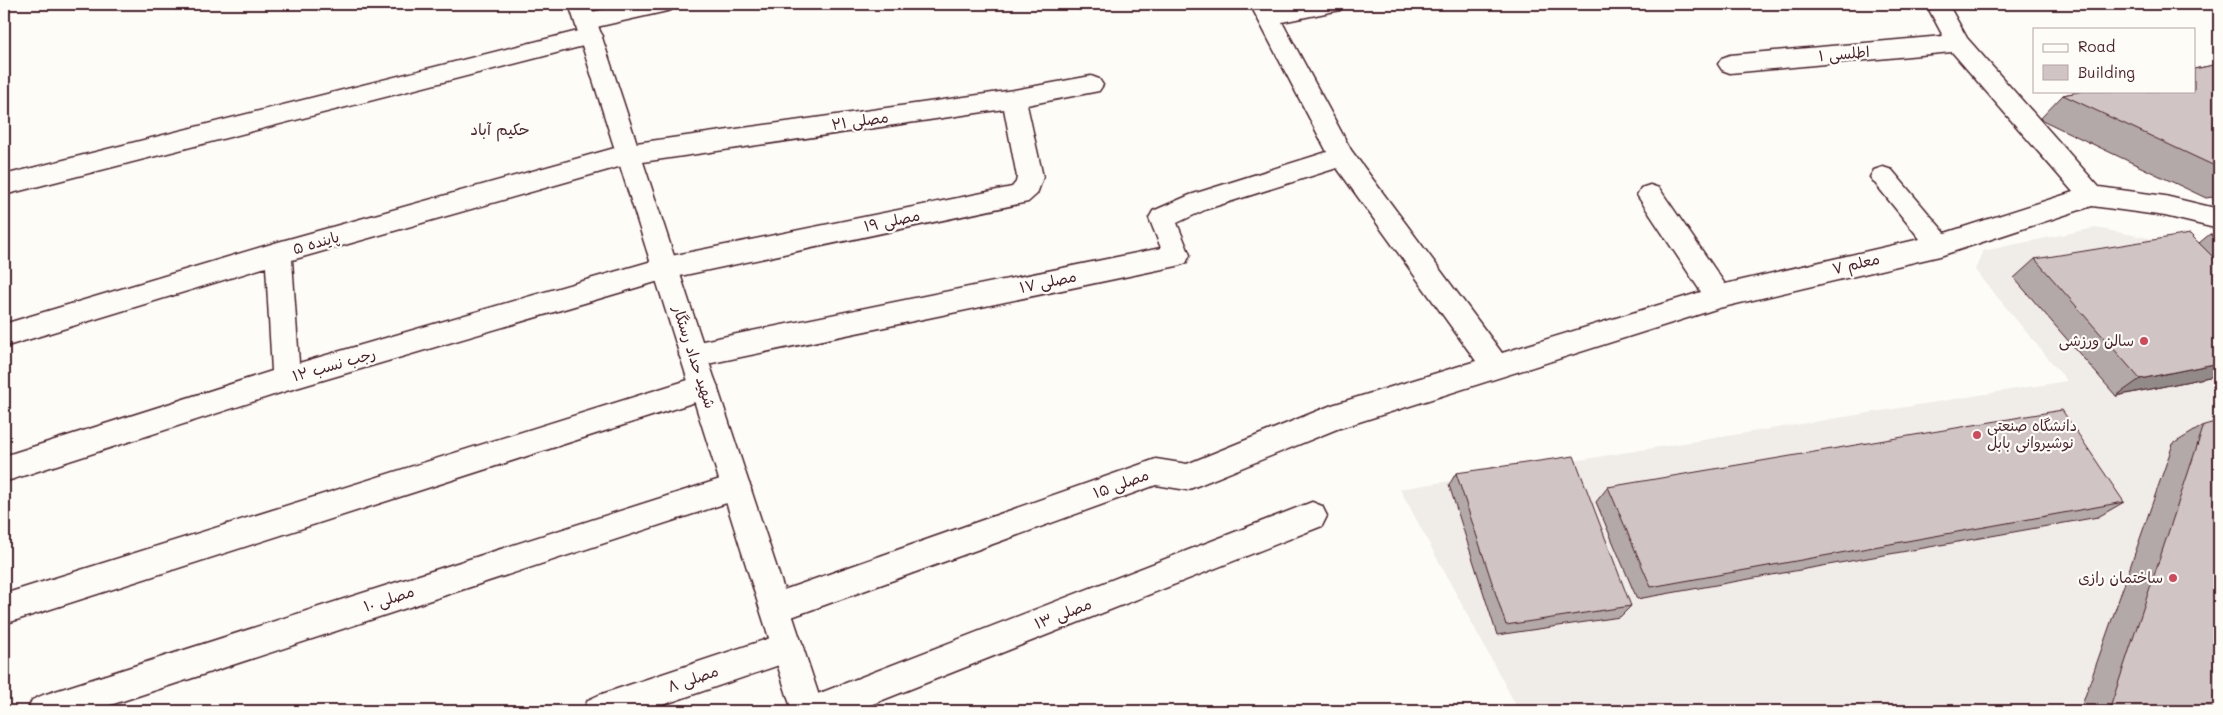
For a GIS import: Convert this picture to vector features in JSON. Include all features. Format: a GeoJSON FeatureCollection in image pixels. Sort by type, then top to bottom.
{"type":"FeatureCollection","features":[{"type":"Feature","properties":{"kind":"street"},"geometry":{"type":"LineString","coordinates":[[4,185],[585,20],[663,4]]}},
{"type":"Feature","properties":{"kind":"street"},"geometry":{"type":"LineString","coordinates":[[1332,4],[1265,10],[1342,157],[1496,367]]}},
{"type":"Feature","properties":{"kind":"street"},"geometry":{"type":"LineString","coordinates":[[1937,4],[1958,43],[2092,196]]}},
{"type":"Feature","properties":{"kind":"street","name":"شهید حداد رستگار"},"geometry":{"type":"LineString","coordinates":[[585,20],[808,711]]}},
{"type":"Feature","properties":{"kind":"street","name":"اطلسی ۱"},"geometry":{"type":"LineString","coordinates":[[1730,64],[1958,43]]}},
{"type":"Feature","properties":{"kind":"street","name":"مصلی ۲۱"},"geometry":{"type":"LineString","coordinates":[[629,154],[1014,99],[1092,85]]}},
{"type":"Feature","properties":{"kind":"street","name":"مصلی ۱۹"},"geometry":{"type":"LineString","coordinates":[[666,268],[1019,195],[1028,187],[1030,177],[1014,99]]}},
{"type":"Feature","properties":{"kind":"street","name":"پاینده ۵"},"geometry":{"type":"LineString","coordinates":[[4,335],[278,253],[629,154]]}},
{"type":"Feature","properties":{"kind":"street","name":"مصلی ۱۷"},"geometry":{"type":"LineString","coordinates":[[694,355],[1177,255],[1162,218],[1199,202],[1342,157]]}},
{"type":"Feature","properties":{"kind":"street"},"geometry":{"type":"LineString","coordinates":[[1883,177],[1940,244]]}},
{"type":"Feature","properties":{"kind":"street"},"geometry":{"type":"LineString","coordinates":[[1650,195],[1718,297]]}},
{"type":"Feature","properties":{"kind":"street","name":"معلم ۷"},"geometry":{"type":"LineString","coordinates":[[1496,367],[1718,297],[1940,244],[2092,196],[2165,206],[2219,219]]}},
{"type":"Feature","properties":{"kind":"street"},"geometry":{"type":"LineString","coordinates":[[278,253],[286,379]]}},
{"type":"Feature","properties":{"kind":"street","name":"رجب نسب ۱۲"},"geometry":{"type":"LineString","coordinates":[[4,469],[286,379],[666,268]]}},
{"type":"Feature","properties":{"kind":"street","name":"مصلی ۱۵"},"geometry":{"type":"LineString","coordinates":[[775,608],[1156,472],[1187,477],[1332,418],[1496,367]]}},
{"type":"Feature","properties":{"kind":"street"},"geometry":{"type":"LineString","coordinates":[[4,609],[704,387]]}},
{"type":"Feature","properties":{"kind":"street","name":"مصلی ۱۰"},"geometry":{"type":"LineString","coordinates":[[42,711],[736,487]]}},
{"type":"Feature","properties":{"kind":"street","name":"مصلی ۱۳"},"geometry":{"type":"LineString","coordinates":[[814,711],[1312,516]]}},
{"type":"Feature","properties":{"kind":"street","name":"مصلی ۸"},"geometry":{"type":"LineString","coordinates":[[599,711],[788,647]]}},
{"type":"Feature","properties":{"kind":"shaded area","name":"دانشگاه صنعتی نوشیروانی بابل"},"geometry":{"type":"Polygon","coordinates":[[[2095,228],[2219,251],[2219,711],[1519,711],[1400,489],[2067,381],[1975,270],[1983,251],[2095,228]]]}},
{"type":"Feature","properties":{"kind":"building"},"geometry":{"type":"Polygon","coordinates":[[[2219,64],[2219,168],[2063,95],[2078,92],[2196,92],[2196,69],[2219,64]]]}},
{"type":"Feature","properties":{"kind":"building","name":"سالن ورزشی"},"geometry":{"type":"Polygon","coordinates":[[[2190,234],[2219,263],[2219,363],[2140,379],[2035,259],[2190,234]]]}},
{"type":"Feature","properties":{"kind":"building"},"geometry":{"type":"Polygon","coordinates":[[[2210,234],[2219,236],[2219,245],[2210,234]]]}},
{"type":"Feature","properties":{"kind":"building"},"geometry":{"type":"Polygon","coordinates":[[[2062,410],[2124,502],[1651,587],[1608,487],[2062,410]]]}},
{"type":"Feature","properties":{"kind":"building","name":"ساختمان رازی"},"geometry":{"type":"Polygon","coordinates":[[[2219,421],[2219,711],[2109,711],[2204,425],[2219,421]]]}},
{"type":"Feature","properties":{"kind":"building"},"geometry":{"type":"Polygon","coordinates":[[[1574,456],[1631,606],[1506,625],[1456,473],[1574,456]]]}},
{"type":"Feature","properties":{"kind":"place","name":"سالن ورزشی"},"geometry":{"type":"Point","coordinates":[2144,341]}},
{"type":"Feature","properties":{"kind":"place","name":"دانشگاه صنعتی نوشیروانی بابل"},"geometry":{"type":"Point","coordinates":[1977,435]}},
{"type":"Feature","properties":{"kind":"place","name":"ساختمان رازی"},"geometry":{"type":"Point","coordinates":[2173,578]}},
{"type":"Feature","properties":{"kind":"district","name":"حکیم آباد"},"geometry":{"type":"Point","coordinates":[500,129]}}]}
